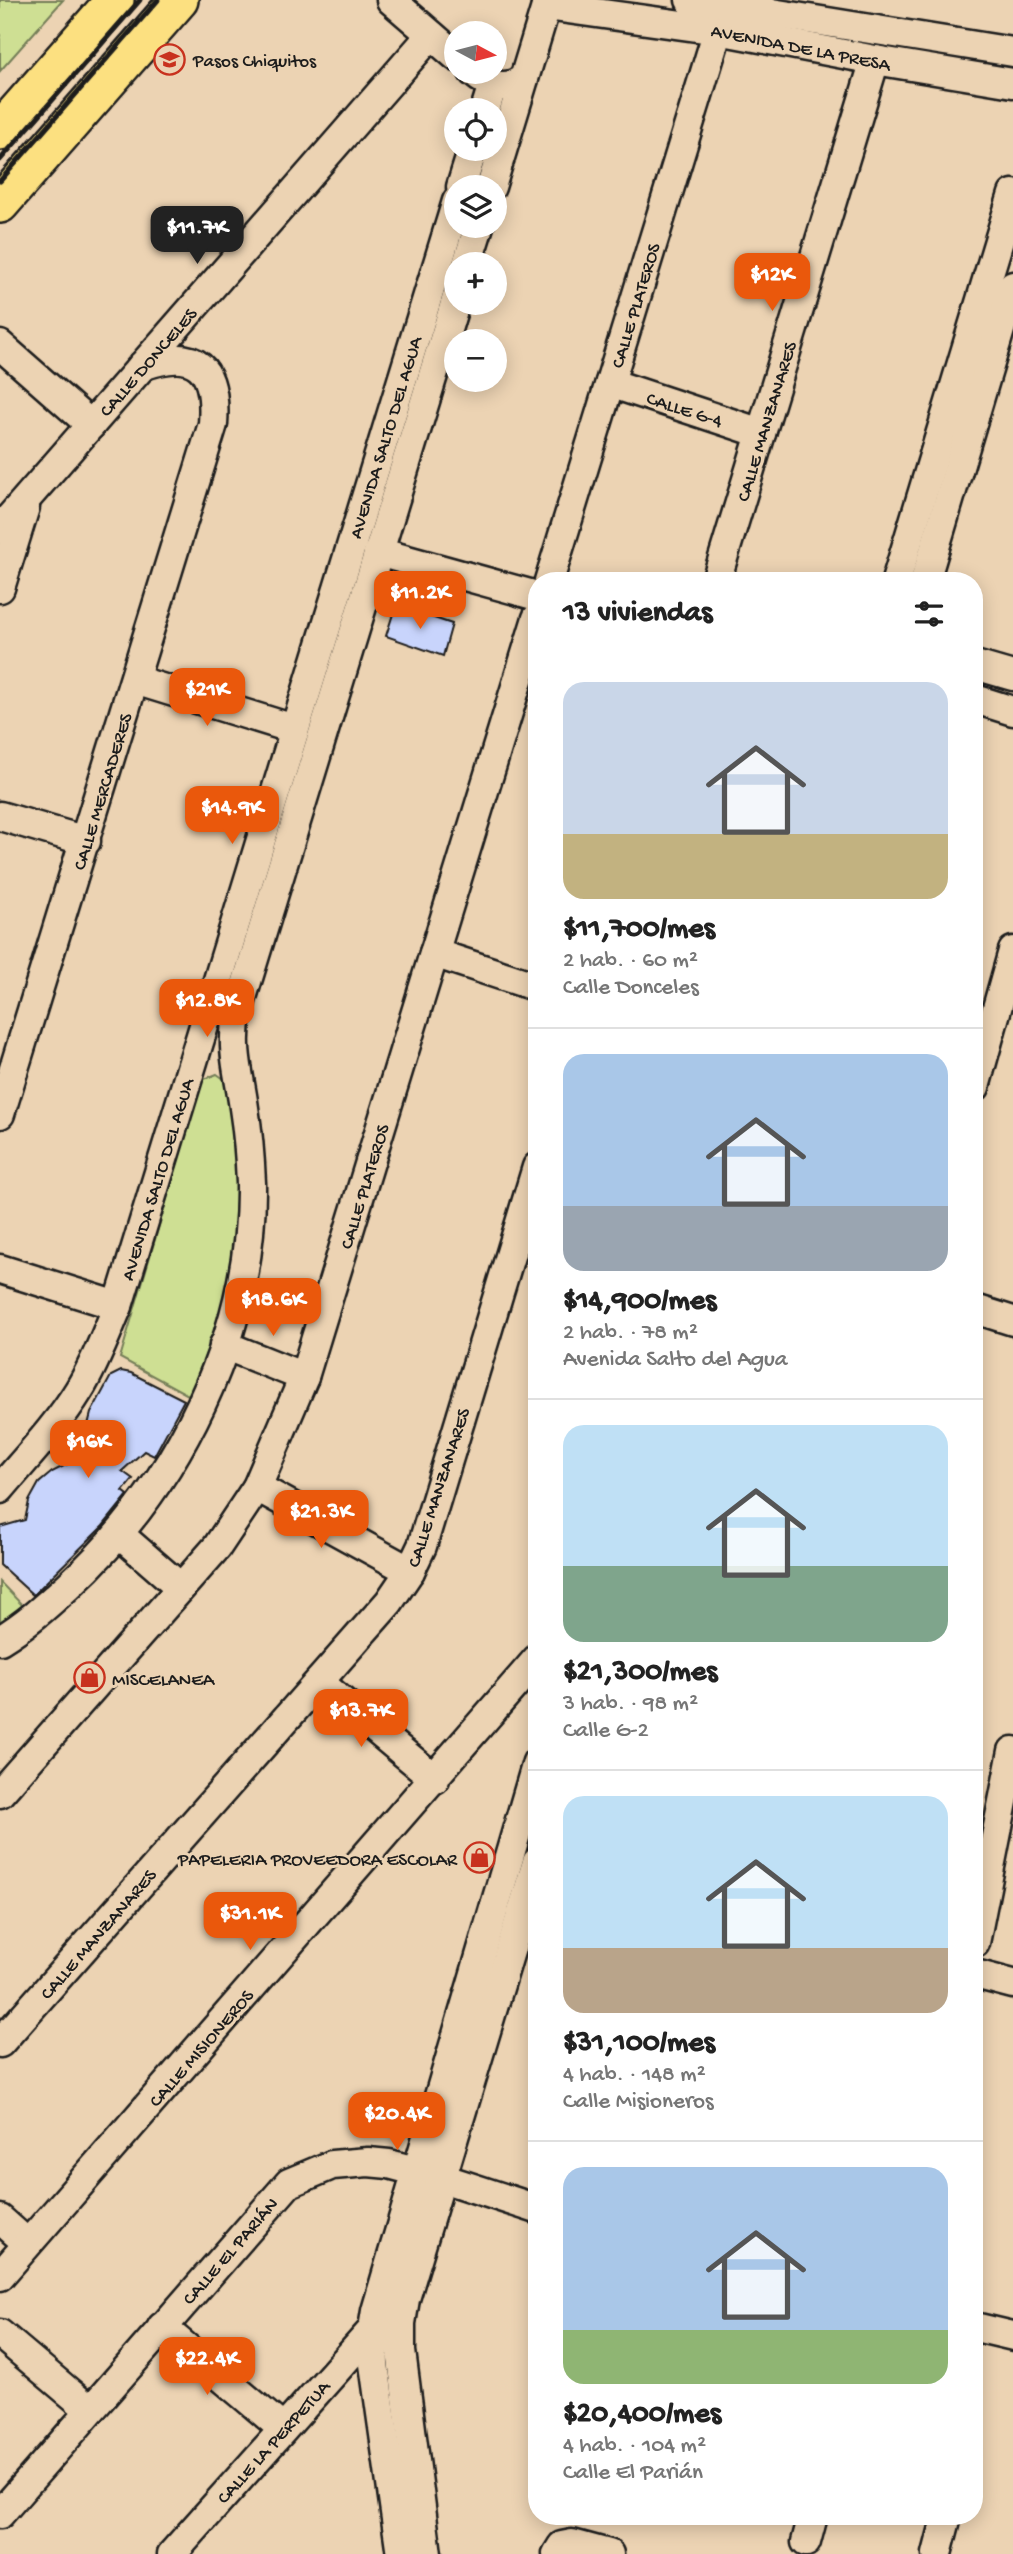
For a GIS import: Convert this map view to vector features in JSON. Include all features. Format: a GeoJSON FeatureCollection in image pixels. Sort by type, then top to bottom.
{"type":"FeatureCollection","features":[{"type":"Feature","properties":{"kind":"main road"},"geometry":{"type":"LineString","coordinates":[[0,131],[115,0]]}},
{"type":"Feature","properties":{"kind":"main road"},"geometry":{"type":"LineString","coordinates":[[0,204],[179,0]]}},
{"type":"Feature","properties":{"kind":"street","name":"AVENIDA DE LA PRESA"},"geometry":{"type":"LineString","coordinates":[[690,0],[1013,52]]}},
{"type":"Feature","properties":{"kind":"street"},"geometry":{"type":"LineString","coordinates":[[393,1],[444,46]]}},
{"type":"Feature","properties":{"kind":"street","name":"AVENIDA DE LA PRESA"},"geometry":{"type":"LineString","coordinates":[[547,3],[718,30],[1013,83]]}},
{"type":"Feature","properties":{"kind":"street"},"geometry":{"type":"LineString","coordinates":[[495,175],[547,3]]}},
{"type":"Feature","properties":{"kind":"street","name":"CALLE PLATEROS"},"geometry":{"type":"LineString","coordinates":[[552,572],[718,30]]}},
{"type":"Feature","properties":{"kind":"street","name":"CALLE DONCELES"},"geometry":{"type":"LineString","coordinates":[[0,529],[431,35]]}},
{"type":"Feature","properties":{"kind":"street","name":"CALLE MANZANARES"},"geometry":{"type":"LineString","coordinates":[[719,572],[875,60]]}},
{"type":"Feature","properties":{"kind":"street"},"geometry":{"type":"LineString","coordinates":[[484,89],[514,86],[524,78]]}},
{"type":"Feature","properties":{"kind":"street"},"geometry":{"type":"LineString","coordinates":[[927,572],[957,425],[1013,194]]}},
{"type":"Feature","properties":{"kind":"street","name":"AVENIDA SALTO DEL AGUA"},"geometry":{"type":"LineString","coordinates":[[6,1469],[49,1431],[79,1391],[118,1306],[445,238]]}},
{"type":"Feature","properties":{"kind":"street"},"geometry":{"type":"LineString","coordinates":[[900,572],[1013,286]]}},
{"type":"Feature","properties":{"kind":"street","name":"AVENIDA SALTO DEL AGUA"},"geometry":{"type":"LineString","coordinates":[[0,1640],[41,1611],[83,1573],[119,1534],[150,1494],[176,1455],[212,1378],[224,1345],[244,1263],[249,1219],[249,1144],[234,1054],[237,1014],[452,315]]}},
{"type":"Feature","properties":{"kind":"street"},"geometry":{"type":"LineString","coordinates":[[420,319],[448,327]]}},
{"type":"Feature","properties":{"kind":"street"},"geometry":{"type":"LineString","coordinates":[[0,345],[91,425]]}},
{"type":"Feature","properties":{"kind":"street","name":"CALLE MERCADERES"},"geometry":{"type":"LineString","coordinates":[[0,1114],[213,424],[215,401],[211,383],[203,370],[181,357],[165,358],[142,366]]}},
{"type":"Feature","properties":{"kind":"street","name":"CALLE G-4"},"geometry":{"type":"LineString","coordinates":[[610,383],[761,433]]}},
{"type":"Feature","properties":{"kind":"street"},"geometry":{"type":"LineString","coordinates":[[0,588],[28,497]]}},
{"type":"Feature","properties":{"kind":"street"},"geometry":{"type":"LineString","coordinates":[[379,552],[528,593]]}},
{"type":"Feature","properties":{"kind":"street","name":"CALLE PLATEROS"},"geometry":{"type":"LineString","coordinates":[[0,1793],[217,1547],[257,1487],[304,1377],[528,647]]}},
{"type":"Feature","properties":{"kind":"street"},"geometry":{"type":"LineString","coordinates":[[983,667],[1013,676]]}},
{"type":"Feature","properties":{"kind":"street"},"geometry":{"type":"LineString","coordinates":[[135,680],[294,729]]}},
{"type":"Feature","properties":{"kind":"street"},"geometry":{"type":"LineString","coordinates":[[983,702],[1013,711]]}},
{"type":"Feature","properties":{"kind":"street"},"geometry":{"type":"LineString","coordinates":[[269,809],[297,817]]}},
{"type":"Feature","properties":{"kind":"street"},"geometry":{"type":"LineString","coordinates":[[0,816],[86,841]]}},
{"type":"Feature","properties":{"kind":"street"},"geometry":{"type":"LineString","coordinates":[[983,1058],[1013,951]]}},
{"type":"Feature","properties":{"kind":"street"},"geometry":{"type":"LineString","coordinates":[[434,954],[528,984]]}},
{"type":"Feature","properties":{"kind":"street"},"geometry":{"type":"LineString","coordinates":[[184,1087],[197,1068],[212,1063],[227,1067],[238,1079]]}},
{"type":"Feature","properties":{"kind":"street","name":"CALLE MANZANARES"},"geometry":{"type":"LineString","coordinates":[[3,2033],[319,1682],[389,1602],[410,1572],[422,1546],[528,1200]]}},
{"type":"Feature","properties":{"kind":"street"},"geometry":{"type":"LineString","coordinates":[[0,1269],[118,1306]]}},
{"type":"Feature","properties":{"kind":"street"},"geometry":{"type":"LineString","coordinates":[[983,1312],[1013,1321]]}},
{"type":"Feature","properties":{"kind":"street"},"geometry":{"type":"LineString","coordinates":[[224,1345],[304,1377]]}},
{"type":"Feature","properties":{"kind":"street"},"geometry":{"type":"LineString","coordinates":[[257,1487],[410,1572]]}},
{"type":"Feature","properties":{"kind":"street"},"geometry":{"type":"LineString","coordinates":[[119,1534],[180,1587]]}},
{"type":"Feature","properties":{"kind":"street","name":"CALLE MISIONEROS"},"geometry":{"type":"LineString","coordinates":[[0,2276],[528,1670]]}},
{"type":"Feature","properties":{"kind":"street"},"geometry":{"type":"LineString","coordinates":[[319,1682],[435,1779]]}},
{"type":"Feature","properties":{"kind":"street"},"geometry":{"type":"LineString","coordinates":[[983,1902],[1013,1751]]}},
{"type":"Feature","properties":{"kind":"street"},"geometry":{"type":"LineString","coordinates":[[427,2554],[401,2351],[401,2323],[429,2175],[528,1796]]}},
{"type":"Feature","properties":{"kind":"street"},"geometry":{"type":"LineString","coordinates":[[401,2554],[374,2364],[373,2329],[376,2311],[429,2175],[528,1888]]}},
{"type":"Feature","properties":{"kind":"street"},"geometry":{"type":"LineString","coordinates":[[983,1976],[1013,1984]]}},
{"type":"Feature","properties":{"kind":"street","name":"CALLE EL PARIÁN"},"geometry":{"type":"LineString","coordinates":[[0,2514],[289,2183],[313,2171],[351,2162],[389,2164],[528,2206]]}},
{"type":"Feature","properties":{"kind":"street"},"geometry":{"type":"LineString","coordinates":[[0,2219],[27,2243]]}},
{"type":"Feature","properties":{"kind":"street"},"geometry":{"type":"LineString","coordinates":[[162,2327],[283,2429]]}},
{"type":"Feature","properties":{"kind":"street","name":"CALLE LA PERPETUA"},"geometry":{"type":"LineString","coordinates":[[172,2554],[373,2329]]}},
{"type":"Feature","properties":{"kind":"street"},"geometry":{"type":"LineString","coordinates":[[983,2329],[1013,2336]]}},
{"type":"Feature","properties":{"kind":"street"},"geometry":{"type":"LineString","coordinates":[[0,2333],[90,2410]]}},
{"type":"Feature","properties":{"kind":"street"},"geometry":{"type":"LineString","coordinates":[[937,2554],[945,2525]]}},
{"type":"Feature","properties":{"kind":"street"},"geometry":{"type":"LineString","coordinates":[[557,2554],[562,2546],[572,2544],[609,2554]]}},
{"type":"Feature","properties":{"kind":"green space"},"geometry":{"type":"Polygon","coordinates":[[[0,0],[63,0],[0,71],[0,0]]]}},
{"type":"Feature","properties":{"kind":"green space"},"geometry":{"type":"Polygon","coordinates":[[[217,1074],[231,1084],[241,1208],[229,1292],[190,1396],[120,1358],[202,1080],[217,1074]]]}},
{"type":"Feature","properties":{"kind":"green space"},"geometry":{"type":"Polygon","coordinates":[[[0,1582],[27,1610],[0,1629],[0,1582]]]}},
{"type":"Feature","properties":{"kind":"building"},"geometry":{"type":"Polygon","coordinates":[[[407,609],[452,624],[443,656],[386,636],[393,614],[407,609]]]}},
{"type":"Feature","properties":{"kind":"building"},"geometry":{"type":"Polygon","coordinates":[[[121,1371],[131,1373],[184,1400],[154,1456],[144,1451],[122,1471],[133,1479],[123,1491],[128,1495],[103,1526],[33,1595],[0,1565],[0,1527],[25,1520],[29,1501],[39,1483],[68,1464],[67,1454],[71,1442],[77,1432],[88,1425],[91,1413],[111,1376],[121,1371]]]}},
{"type":"Feature","properties":{"kind":"railway"},"geometry":{"type":"LineString","coordinates":[[0,160],[140,0]]}},
{"type":"Feature","properties":{"kind":"railway"},"geometry":{"type":"LineString","coordinates":[[0,181],[158,0]]}},
{"type":"Feature","properties":{"kind":"place","name":"Pasos Chiquitos"},"geometry":{"type":"Point","coordinates":[170,59]}},
{"type":"Feature","properties":{"kind":"place","name":"MISCELANEA"},"geometry":{"type":"Point","coordinates":[89,1678]}},
{"type":"Feature","properties":{"kind":"place","name":"PAPELERIA PROVEEDORA ESCOLAR"},"geometry":{"type":"Point","coordinates":[480,1858]}}]}
